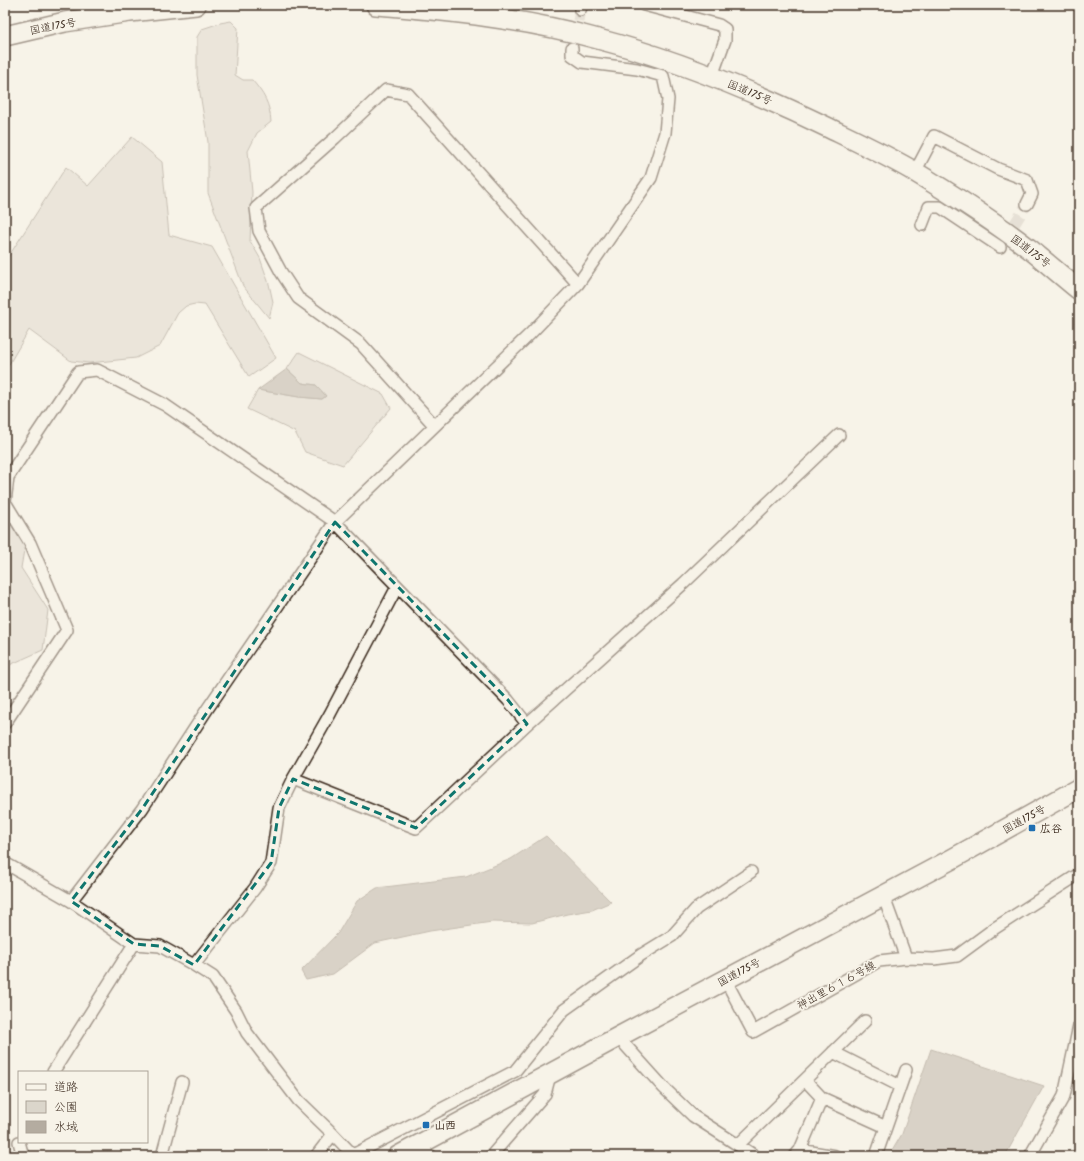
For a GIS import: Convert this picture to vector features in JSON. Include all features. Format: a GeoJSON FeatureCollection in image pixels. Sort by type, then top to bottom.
{"type":"FeatureCollection","features":[{"type":"Feature","properties":{"kind":"highway","name":"国道175号"},"geometry":{"type":"LineString","coordinates":[[5,36],[65,22],[196,5]]}},
{"type":"Feature","properties":{"kind":"highway","name":"国道175号"},"geometry":{"type":"LineString","coordinates":[[376,5],[463,13],[521,22],[598,39],[667,69],[712,76],[788,108],[853,139],[915,172],[972,208],[1031,250],[1079,290]]}},
{"type":"Feature","properties":{"kind":"highway","name":"国道175号"},"geometry":{"type":"LineString","coordinates":[[398,1156],[424,1151],[550,1075],[618,1037],[952,859],[1079,788]]}},
{"type":"Feature","properties":{"kind":"street"},"geometry":{"type":"LineString","coordinates":[[644,5],[719,25],[726,29],[726,40],[712,76]]}},
{"type":"Feature","properties":{"kind":"street"},"geometry":{"type":"LineString","coordinates":[[71,901],[142,809],[208,708],[335,522],[530,334],[578,284],[651,178],[665,133],[668,99],[667,69],[636,69],[582,62],[572,55],[572,48]]}},
{"type":"Feature","properties":{"kind":"street"},"geometry":{"type":"LineString","coordinates":[[434,425],[361,344],[298,298],[281,272],[258,231],[256,208],[335,138],[386,90],[408,94],[578,284]]}},
{"type":"Feature","properties":{"kind":"street"},"geometry":{"type":"LineString","coordinates":[[915,172],[934,136],[998,169],[1027,180],[1032,194],[1027,204]]}},
{"type":"Feature","properties":{"kind":"street"},"geometry":{"type":"LineString","coordinates":[[922,225],[929,207],[940,207],[1000,247]]}},
{"type":"Feature","properties":{"kind":"street"},"geometry":{"type":"LineString","coordinates":[[5,723],[66,630],[30,543],[5,502],[8,477],[78,372],[97,370],[165,405],[335,522],[508,700],[527,724]]}},
{"type":"Feature","properties":{"kind":"street"},"geometry":{"type":"LineString","coordinates":[[293,779],[416,828],[527,724],[683,584],[839,434]]}},
{"type":"Feature","properties":{"kind":"street"},"geometry":{"type":"LineString","coordinates":[[194,965],[255,888],[271,863],[279,808],[293,779],[330,714],[397,587]]}},
{"type":"Feature","properties":{"kind":"street"},"geometry":{"type":"LineString","coordinates":[[5,863],[71,901],[134,944],[160,946],[194,965],[213,978],[236,1011],[247,1033],[298,1100],[334,1134],[353,1156],[515,1071],[564,1010],[641,955],[672,936],[696,909],[751,872]]}},
{"type":"Feature","properties":{"kind":"street","name":"神出里６１６号線"},"geometry":{"type":"LineString","coordinates":[[725,980],[753,1032],[879,961],[906,958],[934,959],[957,956],[995,928],[1079,874]]}},
{"type":"Feature","properties":{"kind":"street"},"geometry":{"type":"LineString","coordinates":[[883,895],[906,958]]}},
{"type":"Feature","properties":{"kind":"street"},"geometry":{"type":"LineString","coordinates":[[54,1071],[134,944]]}},
{"type":"Feature","properties":{"kind":"street"},"geometry":{"type":"LineString","coordinates":[[738,1145],[865,1021]]}},
{"type":"Feature","properties":{"kind":"street"},"geometry":{"type":"LineString","coordinates":[[1030,1156],[1064,1096],[1079,1026]]}},
{"type":"Feature","properties":{"kind":"street"},"geometry":{"type":"LineString","coordinates":[[618,1037],[664,1088],[693,1116],[755,1156]]}},
{"type":"Feature","properties":{"kind":"street"},"geometry":{"type":"LineString","coordinates":[[833,1052],[900,1086]]}},
{"type":"Feature","properties":{"kind":"street"},"geometry":{"type":"LineString","coordinates":[[876,1156],[906,1070]]}},
{"type":"Feature","properties":{"kind":"street"},"geometry":{"type":"LineString","coordinates":[[491,1156],[545,1094],[550,1075]]}},
{"type":"Feature","properties":{"kind":"street"},"geometry":{"type":"LineString","coordinates":[[805,1080],[822,1098],[886,1127]]}},
{"type":"Feature","properties":{"kind":"street"},"geometry":{"type":"LineString","coordinates":[[162,1156],[182,1082]]}},
{"type":"Feature","properties":{"kind":"street"},"geometry":{"type":"LineString","coordinates":[[822,1098],[797,1153],[835,1156]]}},
{"type":"Feature","properties":{"kind":"street"},"geometry":{"type":"LineString","coordinates":[[316,1156],[334,1134]]}},
{"type":"Feature","properties":{"kind":"street"},"geometry":{"type":"LineString","coordinates":[[19,1143],[23,1156]]}},
{"type":"Feature","properties":{"kind":"highlighted area"},"geometry":{"type":"Polygon","coordinates":[[[335,522],[508,700],[527,724],[416,828],[293,779],[279,808],[271,863],[194,965],[160,946],[134,944],[71,901],[142,809],[335,522]]]}},
{"type":"Feature","properties":{"kind":"green space"},"geometry":{"type":"Polygon","coordinates":[[[231,21],[238,28],[235,75],[243,80],[252,80],[260,90],[266,100],[271,122],[257,133],[248,151],[252,192],[250,241],[260,258],[269,284],[273,302],[269,318],[243,286],[208,193],[208,142],[197,75],[197,37],[202,29],[231,21]]]}},
{"type":"Feature","properties":{"kind":"green space"},"geometry":{"type":"Polygon","coordinates":[[[132,137],[162,162],[169,235],[212,247],[276,358],[249,377],[205,305],[195,304],[186,306],[178,313],[160,346],[136,358],[89,363],[71,361],[29,330],[5,371],[5,262],[66,167],[88,186],[132,137]]]}},
{"type":"Feature","properties":{"kind":"green space"},"geometry":{"type":"Polygon","coordinates":[[[299,352],[383,394],[391,408],[343,465],[305,452],[295,432],[247,409],[258,390],[299,397],[322,399],[326,396],[316,385],[302,383],[287,369],[299,352]]]}},
{"type":"Feature","properties":{"kind":"green space"},"geometry":{"type":"Polygon","coordinates":[[[5,514],[25,544],[21,568],[48,610],[43,650],[5,667],[5,514]]]}},
{"type":"Feature","properties":{"kind":"water"},"geometry":{"type":"Polygon","coordinates":[[[287,369],[302,383],[316,385],[326,396],[322,399],[299,397],[258,390],[287,369]]]}},
{"type":"Feature","properties":{"kind":"water"},"geometry":{"type":"Polygon","coordinates":[[[546,836],[611,902],[592,910],[567,914],[532,923],[492,922],[430,931],[375,943],[333,974],[306,980],[301,971],[338,933],[357,901],[377,888],[466,877],[511,859],[546,836]]]}},
{"type":"Feature","properties":{"kind":"water"},"geometry":{"type":"Polygon","coordinates":[[[931,1049],[1044,1086],[1005,1156],[889,1156],[902,1134],[931,1049]]]}},
{"type":"Feature","properties":{"kind":"tunnel"},"geometry":{"type":"LineString","coordinates":[[575,37],[580,10]]}},
{"type":"Feature","properties":{"kind":"tunnel"},"geometry":{"type":"LineString","coordinates":[[1006,238],[1027,204]]}},
{"type":"Feature","properties":{"kind":"place","name":"広谷"},"geometry":{"type":"Point","coordinates":[1032,828]}},
{"type":"Feature","properties":{"kind":"place","name":"山西"},"geometry":{"type":"Point","coordinates":[426,1125]}}]}
